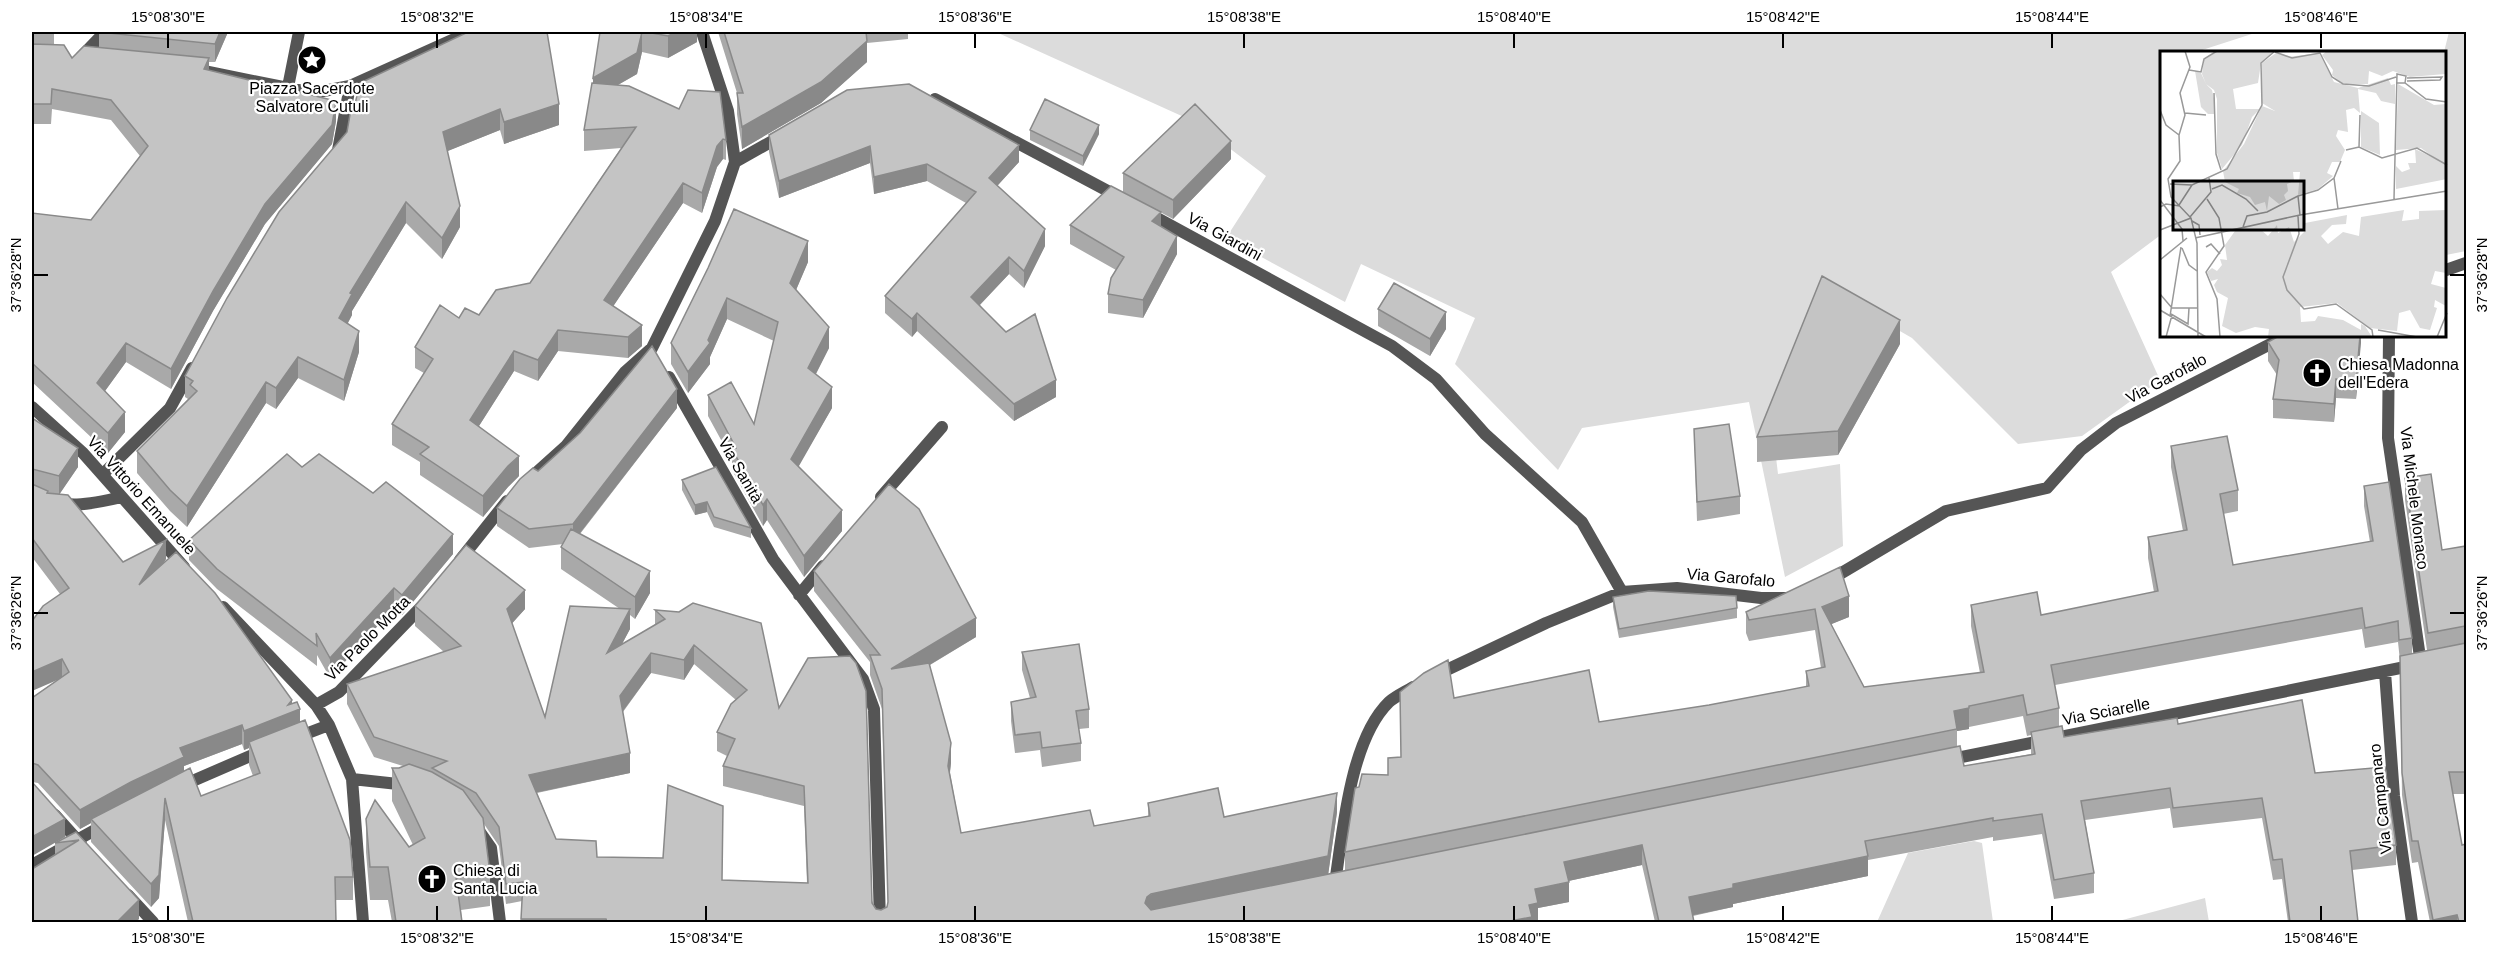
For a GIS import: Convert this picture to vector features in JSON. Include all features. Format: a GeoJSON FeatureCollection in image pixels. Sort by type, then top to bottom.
{"type":"FeatureCollection","features":[{"type":"Feature","properties":{"kind":"street"},"geometry":{"type":"LineString","coordinates":[[82,57],[105,32]]}},
{"type":"Feature","properties":{"kind":"street"},"geometry":{"type":"LineString","coordinates":[[288,87],[299,32]]}},
{"type":"Feature","properties":{"kind":"street"},"geometry":{"type":"LineString","coordinates":[[176,67],[211,70],[313,93],[350,86],[470,32]]}},
{"type":"Feature","properties":{"kind":"street"},"geometry":{"type":"LineString","coordinates":[[455,566],[514,492],[566,446],[625,372],[658,358],[716,221],[735,162],[728,111],[702,32]]}},
{"type":"Feature","properties":{"kind":"street"},"geometry":{"type":"LineString","coordinates":[[333,157],[340,148],[350,86]]}},
{"type":"Feature","properties":{"kind":"street","name":"Via Giardini"},"geometry":{"type":"LineString","coordinates":[[924,94],[1392,346],[1436,379],[1485,434],[1582,522],[1622,592]]}},
{"type":"Feature","properties":{"kind":"street"},"geometry":{"type":"LineString","coordinates":[[735,162],[797,127]]}},
{"type":"Feature","properties":{"kind":"street"},"geometry":{"type":"LineString","coordinates":[[2447,269],[2466,263]]}},
{"type":"Feature","properties":{"kind":"street","name":"Via Garofalo"},"geometry":{"type":"LineString","coordinates":[[1815,589],[1947,511],[2047,488],[2081,450],[2116,423],[2282,338]]}},
{"type":"Feature","properties":{"kind":"street","name":"Via Michele Monaco"},"geometry":{"type":"LineString","coordinates":[[2390,338],[2388,438],[2427,663]]}},
{"type":"Feature","properties":{"kind":"street"},"geometry":{"type":"LineString","coordinates":[[103,474],[170,408],[198,356]]}},
{"type":"Feature","properties":{"kind":"street","name":"Via Sanità"},"geometry":{"type":"LineString","coordinates":[[658,358],[773,560],[863,679],[874,709],[880,922]]}},
{"type":"Feature","properties":{"kind":"street","name":"Via Vittorio Emanuele"},"geometry":{"type":"LineString","coordinates":[[32,408],[83,453],[190,573]]}},
{"type":"Feature","properties":{"kind":"street"},"geometry":{"type":"LineString","coordinates":[[872,507],[942,427]]}},
{"type":"Feature","properties":{"kind":"street"},"geometry":{"type":"LineString","coordinates":[[32,496],[45,501],[82,506],[123,497]]}},
{"type":"Feature","properties":{"kind":"street"},"geometry":{"type":"LineString","coordinates":[[799,595],[828,560]]}},
{"type":"Feature","properties":{"kind":"street","name":"Via Garofalo"},"geometry":{"type":"LineString","coordinates":[[1335,884],[1350,784],[1366,736],[1389,703],[1418,683],[1546,623],[1622,592],[1677,588],[1761,598],[1792,598],[1800,595]]}},
{"type":"Feature","properties":{"kind":"street","name":"Via Paolo Motta"},"geometry":{"type":"LineString","coordinates":[[316,705],[339,692],[433,593]]}},
{"type":"Feature","properties":{"kind":"street"},"geometry":{"type":"LineString","coordinates":[[213,597],[316,705],[329,724],[352,779],[363,922]]}},
{"type":"Feature","properties":{"kind":"street","name":"Via Sciarelle"},"geometry":{"type":"LineString","coordinates":[[1930,763],[2427,663]]}},
{"type":"Feature","properties":{"kind":"street","name":"Via Campanaro"},"geometry":{"type":"LineString","coordinates":[[2385,672],[2394,796],[2412,922]]}},
{"type":"Feature","properties":{"kind":"street"},"geometry":{"type":"LineString","coordinates":[[174,790],[329,724]]}},
{"type":"Feature","properties":{"kind":"street"},"geometry":{"type":"LineString","coordinates":[[352,779],[398,784],[417,790]]}},
{"type":"Feature","properties":{"kind":"street"},"geometry":{"type":"LineString","coordinates":[[47,806],[92,856]]}},
{"type":"Feature","properties":{"kind":"street"},"geometry":{"type":"LineString","coordinates":[[469,817],[491,848],[500,922]]}},
{"type":"Feature","properties":{"kind":"street"},"geometry":{"type":"LineString","coordinates":[[32,865],[115,819]]}},
{"type":"Feature","properties":{"kind":"street"},"geometry":{"type":"LineString","coordinates":[[123,889],[153,922]]}},
{"type":"Feature","properties":{"kind":"shaded area"},"geometry":{"type":"Polygon","coordinates":[[[996,32],[2258,32],[2199,51],[2160,51],[2160,235],[2111,272],[2160,380],[2082,436],[2018,444],[1912,338],[1825,288],[1770,407],[1778,474],[1840,464],[1843,546],[1785,577],[1749,402],[1582,428],[1558,470],[1455,364],[1475,318],[1361,264],[1345,302],[1226,238],[1266,176],[1195,122],[996,32]]]}},
{"type":"Feature","properties":{"kind":"shaded area"},"geometry":{"type":"Polygon","coordinates":[[[2449,32],[2466,32],[2466,251],[2447,255],[2447,51],[2444,51],[2449,32]]]}},
{"type":"Feature","properties":{"kind":"shaded area"},"geometry":{"type":"Polygon","coordinates":[[[1974,841],[1982,843],[1993,922],[1877,922],[1908,853],[1974,841]]]}},
{"type":"Feature","properties":{"kind":"shaded area"},"geometry":{"type":"Polygon","coordinates":[[[2205,898],[2209,922],[2115,922],[2205,898]]]}},
{"type":"Feature","properties":{"kind":"building"},"geometry":{"type":"Polygon","coordinates":[[[99,32],[220,32],[215,44],[99,32]]]}},
{"type":"Feature","properties":{"kind":"building"},"geometry":{"type":"Polygon","coordinates":[[[468,32],[547,32],[559,104],[504,122],[500,109],[443,132],[460,206],[442,238],[406,202],[350,293],[352,294],[339,318],[359,331],[344,380],[298,357],[276,388],[266,382],[187,506],[170,490],[137,451],[197,391],[190,385],[193,381],[185,376],[227,298],[279,212],[347,132],[352,103],[355,104],[360,83],[468,32]]]}},
{"type":"Feature","properties":{"kind":"building"},"geometry":{"type":"Polygon","coordinates":[[[600,32],[642,32],[637,53],[593,78],[600,32]]]}},
{"type":"Feature","properties":{"kind":"building"},"geometry":{"type":"Polygon","coordinates":[[[646,32],[676,32],[668,36],[646,32]]]}},
{"type":"Feature","properties":{"kind":"building"},"geometry":{"type":"Polygon","coordinates":[[[724,32],[866,32],[867,41],[821,82],[742,127],[737,93],[743,93],[724,32]]]}},
{"type":"Feature","properties":{"kind":"building"},"geometry":{"type":"Polygon","coordinates":[[[32,44],[64,45],[72,58],[84,46],[209,58],[204,69],[336,101],[332,125],[265,204],[213,291],[171,369],[126,343],[97,383],[125,412],[108,433],[32,363],[32,213],[91,220],[148,146],[111,100],[52,89],[51,104],[32,104],[32,44]]]}},
{"type":"Feature","properties":{"kind":"building"},"geometry":{"type":"Polygon","coordinates":[[[592,83],[629,86],[679,109],[688,90],[720,92],[726,140],[723,139],[717,146],[702,193],[683,183],[604,300],[642,325],[628,337],[558,330],[538,360],[514,351],[470,420],[519,456],[483,496],[420,454],[429,447],[392,424],[433,359],[415,347],[440,305],[459,318],[465,308],[479,315],[496,290],[530,283],[636,127],[584,130],[592,83]]]}},
{"type":"Feature","properties":{"kind":"building"},"geometry":{"type":"Polygon","coordinates":[[[909,84],[1019,145],[989,178],[1045,229],[1024,271],[1009,257],[971,297],[1006,332],[1035,314],[1056,380],[1014,404],[917,313],[912,319],[885,296],[976,192],[927,164],[874,177],[870,146],[779,181],[769,135],[847,90],[909,84]]]}},
{"type":"Feature","properties":{"kind":"building"},"geometry":{"type":"Polygon","coordinates":[[[1045,99],[1099,125],[1083,156],[1030,130],[1045,99]]]}},
{"type":"Feature","properties":{"kind":"building"},"geometry":{"type":"Polygon","coordinates":[[[1195,104],[1231,141],[1173,200],[1123,173],[1195,104]]]}},
{"type":"Feature","properties":{"kind":"building"},"geometry":{"type":"Polygon","coordinates":[[[1111,186],[1161,212],[1152,221],[1177,236],[1143,300],[1108,294],[1111,278],[1124,257],[1070,225],[1111,186]]]}},
{"type":"Feature","properties":{"kind":"building"},"geometry":{"type":"Polygon","coordinates":[[[734,209],[808,241],[790,283],[829,327],[808,368],[832,387],[791,459],[842,510],[804,556],[767,499],[763,505],[732,449],[736,448],[708,395],[731,382],[754,424],[778,322],[727,298],[708,340],[710,343],[688,372],[671,343],[734,209]]]}},
{"type":"Feature","properties":{"kind":"building"},"geometry":{"type":"Polygon","coordinates":[[[1822,276],[1900,320],[1838,431],[1757,437],[1822,276]]]}},
{"type":"Feature","properties":{"kind":"building"},"geometry":{"type":"Polygon","coordinates":[[[1394,283],[1446,312],[1430,339],[1378,309],[1394,283]]]}},
{"type":"Feature","properties":{"kind":"building","name":"Chiesa Madonna dell'Edera"},"geometry":{"type":"Polygon","coordinates":[[[2275,338],[2360,338],[2356,381],[2336,379],[2334,404],[2273,399],[2279,360],[2268,342],[2275,338]]]}},
{"type":"Feature","properties":{"kind":"building"},"geometry":{"type":"Polygon","coordinates":[[[652,346],[677,389],[573,524],[529,529],[497,508],[520,479],[533,468],[538,471],[580,433],[652,346]]]}},
{"type":"Feature","properties":{"kind":"building"},"geometry":{"type":"Polygon","coordinates":[[[32,418],[78,448],[59,476],[32,469],[32,418]]]}},
{"type":"Feature","properties":{"kind":"building"},"geometry":{"type":"Polygon","coordinates":[[[1729,424],[1740,496],[1697,502],[1694,429],[1729,424]]]}},
{"type":"Feature","properties":{"kind":"building"},"geometry":{"type":"Polygon","coordinates":[[[2227,436],[2238,490],[2220,494],[2233,565],[2373,541],[2364,486],[2389,482],[2412,638],[2399,640],[2398,621],[2365,628],[2362,608],[2051,665],[2059,708],[2027,715],[2023,695],[1954,711],[1957,729],[1345,852],[1355,788],[1359,787],[1362,774],[1388,775],[1388,758],[1401,757],[1400,692],[1424,673],[1448,660],[1454,698],[1589,670],[1599,722],[1709,705],[1809,686],[1806,671],[1825,667],[1815,609],[1749,620],[1746,612],[1840,567],[1849,596],[1822,607],[1864,687],[1984,672],[1971,605],[2037,592],[2041,615],[2158,591],[2148,537],[2187,530],[2171,446],[2227,436]]]}},
{"type":"Feature","properties":{"kind":"building"},"geometry":{"type":"Polygon","coordinates":[[[287,454],[302,467],[319,454],[373,493],[386,482],[453,534],[402,595],[394,588],[330,658],[316,633],[317,646],[217,569],[189,540],[287,454]]]}},
{"type":"Feature","properties":{"kind":"building"},"geometry":{"type":"Polygon","coordinates":[[[716,467],[751,528],[714,517],[707,502],[695,505],[682,480],[716,467]]]}},
{"type":"Feature","properties":{"kind":"building"},"geometry":{"type":"Polygon","coordinates":[[[2431,474],[2442,550],[2466,546],[2466,627],[2428,633],[2405,478],[2431,474]]]}},
{"type":"Feature","properties":{"kind":"building"},"geometry":{"type":"Polygon","coordinates":[[[32,484],[48,491],[47,493],[68,495],[123,562],[166,540],[139,585],[176,552],[215,593],[292,700],[288,705],[297,702],[300,709],[244,731],[242,725],[180,748],[184,757],[80,810],[38,765],[32,763],[32,698],[69,672],[62,659],[32,672],[32,621],[43,606],[69,588],[32,538],[32,484]]]}},
{"type":"Feature","properties":{"kind":"building"},"geometry":{"type":"Polygon","coordinates":[[[889,484],[919,509],[976,618],[891,669],[929,663],[951,743],[948,766],[961,833],[1090,810],[1094,826],[1150,816],[1148,803],[1218,788],[1224,817],[1337,793],[1328,856],[1151,894],[1145,903],[1151,910],[1960,746],[1964,766],[2035,754],[2031,732],[2062,726],[2064,737],[2177,718],[2178,724],[2302,700],[2315,773],[2385,767],[2396,845],[2350,851],[2358,922],[2290,922],[2282,859],[2273,860],[2262,798],[2173,808],[2170,788],[2081,801],[2094,873],[2054,880],[2042,814],[1993,821],[1993,818],[1865,841],[1868,856],[1733,884],[1733,888],[1689,897],[1694,922],[1659,922],[1642,845],[1564,862],[1569,882],[1535,889],[1538,903],[1529,905],[1532,917],[1505,922],[607,922],[606,919],[521,919],[523,882],[506,884],[499,827],[476,793],[432,768],[447,761],[374,737],[347,684],[461,646],[415,606],[466,545],[525,590],[507,609],[545,717],[570,606],[630,609],[607,653],[665,619],[655,610],[679,612],[693,603],[761,623],[779,708],[808,658],[850,656],[856,663],[866,691],[872,903],[876,909],[881,910],[887,907],[888,902],[882,689],[870,655],[880,655],[814,571],[889,484]],[[694,645],[684,660],[651,653],[620,696],[630,753],[529,775],[556,839],[596,841],[597,857],[663,858],[668,785],[723,806],[722,880],[808,883],[804,786],[723,766],[735,739],[717,732],[731,704],[747,690],[694,645]]]}},
{"type":"Feature","properties":{"kind":"building"},"geometry":{"type":"Polygon","coordinates":[[[571,529],[650,571],[635,597],[561,547],[571,529]]]}},
{"type":"Feature","properties":{"kind":"building"},"geometry":{"type":"Polygon","coordinates":[[[1649,591],[1736,596],[1737,608],[1619,629],[1613,597],[1649,591]]]}},
{"type":"Feature","properties":{"kind":"building"},"geometry":{"type":"Polygon","coordinates":[[[2466,643],[2466,772],[2449,772],[2462,845],[2466,844],[2466,922],[2459,922],[2457,915],[2433,920],[2418,841],[2412,841],[2402,773],[2400,656],[2466,643]]]}},
{"type":"Feature","properties":{"kind":"building"},"geometry":{"type":"Polygon","coordinates":[[[1079,644],[1089,709],[1076,711],[1081,743],[1042,748],[1040,732],[1015,735],[1011,702],[1036,697],[1022,652],[1079,644]]]}},
{"type":"Feature","properties":{"kind":"building"},"geometry":{"type":"Polygon","coordinates":[[[305,720],[350,840],[353,877],[335,877],[336,922],[193,922],[165,798],[159,875],[151,884],[91,819],[190,768],[201,796],[260,773],[249,742],[305,720]]]}},
{"type":"Feature","properties":{"kind":"building","name":"Chiesa di Santa Lucia"},"geometry":{"type":"Polygon","coordinates":[[[409,764],[432,772],[463,790],[483,818],[490,873],[456,878],[462,922],[396,922],[388,867],[370,867],[366,819],[375,800],[409,847],[425,838],[392,768],[409,764]]]}},
{"type":"Feature","properties":{"kind":"building"},"geometry":{"type":"Polygon","coordinates":[[[32,782],[65,819],[32,837],[32,782]]]}},
{"type":"Feature","properties":{"kind":"building"},"geometry":{"type":"Polygon","coordinates":[[[76,832],[139,900],[117,922],[32,922],[32,869],[79,840],[55,843],[76,832]]]}},
{"type":"Feature","properties":{"kind":"place","name":"Piazza Sacerdote Salvatore Cutuli"},"geometry":{"type":"Point","coordinates":[312,60]}},
{"type":"Feature","properties":{"kind":"place","name":"Chiesa Madonna dell'Edera"},"geometry":{"type":"Point","coordinates":[2317,373]}},
{"type":"Feature","properties":{"kind":"place","name":"Chiesa di Santa Lucia"},"geometry":{"type":"Point","coordinates":[432,879]}}]}
